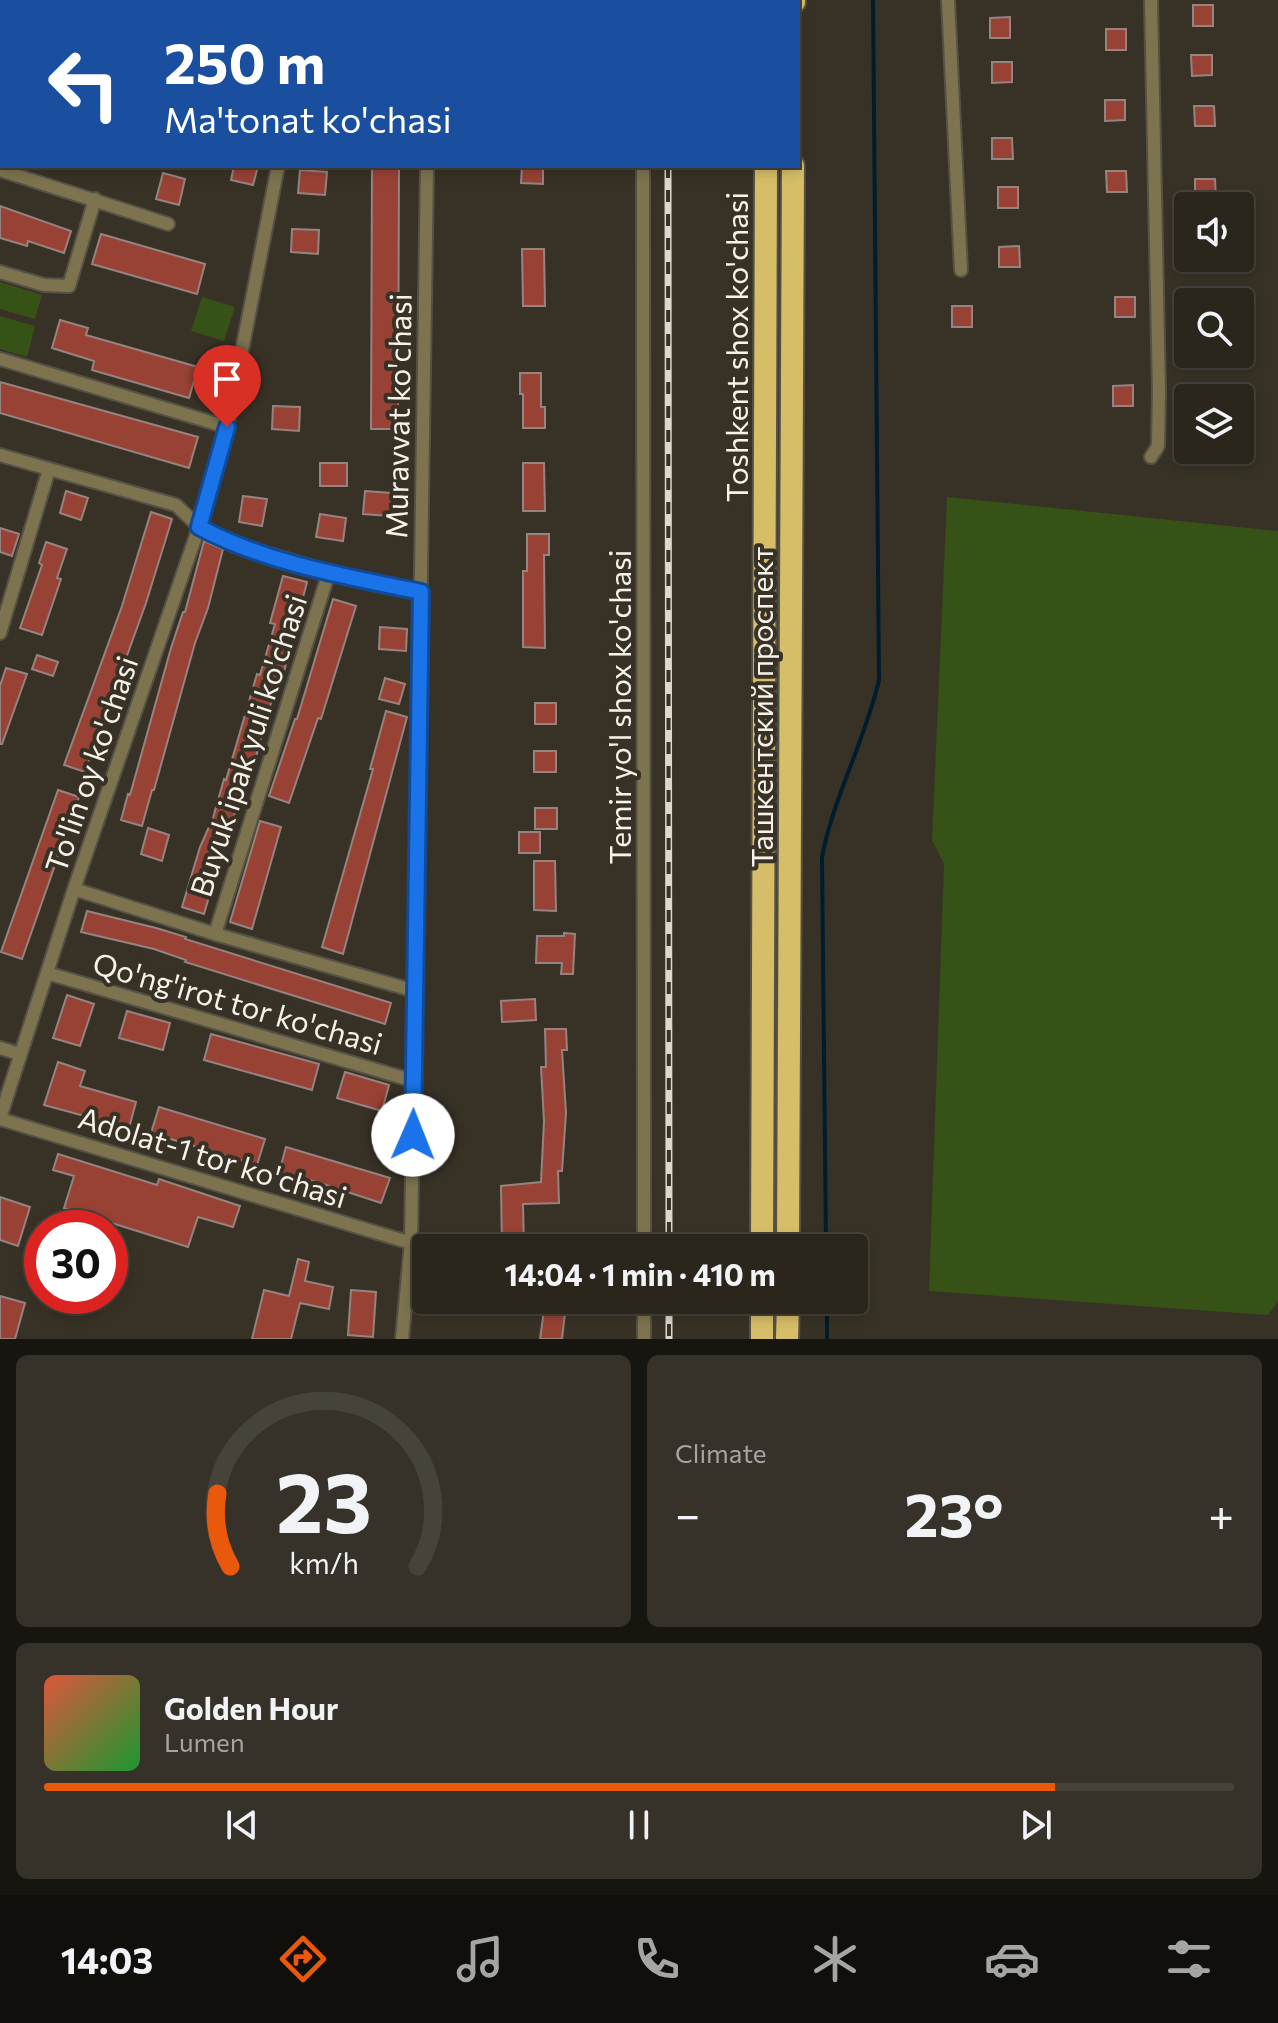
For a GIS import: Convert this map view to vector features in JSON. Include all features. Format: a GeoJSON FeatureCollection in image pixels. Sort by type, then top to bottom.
{"type":"FeatureCollection","features":[{"type":"Feature","properties":{"kind":"highway","name":"Toshkent shox ko'chasi"},"geometry":{"type":"LineString","coordinates":[[762,1234],[766,168]]}},
{"type":"Feature","properties":{"kind":"highway","name":"Ташкентский проспект"},"geometry":{"type":"LineString","coordinates":[[788,1234],[793,168]]}},
{"type":"Feature","properties":{"kind":"highway"},"geometry":{"type":"LineString","coordinates":[[762,1314],[762,1339]]}},
{"type":"Feature","properties":{"kind":"highway"},"geometry":{"type":"LineString","coordinates":[[787,1339],[788,1314]]}},
{"type":"Feature","properties":{"kind":"street"},"geometry":{"type":"LineString","coordinates":[[948,0],[961,270]]}},
{"type":"Feature","properties":{"kind":"street"},"geometry":{"type":"LineString","coordinates":[[1151,0],[1159,391],[1158,446],[1151,457]]}},
{"type":"Feature","properties":{"kind":"street","name":"To'lin oy ko'chasi"},"geometry":{"type":"LineString","coordinates":[[0,1118],[74,889],[199,527],[227,427],[278,168]]}},
{"type":"Feature","properties":{"kind":"street","name":"Muravvat ko'chasi"},"geometry":{"type":"LineString","coordinates":[[402,1339],[411,1243],[427,168]]}},
{"type":"Feature","properties":{"kind":"street","name":"Temir yo'l shox ko'chasi"},"geometry":{"type":"LineString","coordinates":[[643,168],[644,1234]]}},
{"type":"Feature","properties":{"kind":"street"},"geometry":{"type":"LineString","coordinates":[[0,170],[168,224]]}},
{"type":"Feature","properties":{"kind":"street"},"geometry":{"type":"LineString","coordinates":[[0,272],[44,285],[69,286],[95,199]]}},
{"type":"Feature","properties":{"kind":"street"},"geometry":{"type":"LineString","coordinates":[[0,359],[227,427]]}},
{"type":"Feature","properties":{"kind":"street"},"geometry":{"type":"LineString","coordinates":[[0,455],[176,505],[199,527],[223,540],[329,572],[421,592]]}},
{"type":"Feature","properties":{"kind":"street"},"geometry":{"type":"LineString","coordinates":[[0,633],[49,469]]}},
{"type":"Feature","properties":{"kind":"street","name":"Buyuk ipak yuli ko'chasi"},"geometry":{"type":"LineString","coordinates":[[215,934],[329,572]]}},
{"type":"Feature","properties":{"kind":"street"},"geometry":{"type":"LineString","coordinates":[[74,889],[215,934],[415,991]]}},
{"type":"Feature","properties":{"kind":"street","name":"Qo'ng'irot tor ko'chasi"},"geometry":{"type":"LineString","coordinates":[[47,973],[414,1081]]}},
{"type":"Feature","properties":{"kind":"street"},"geometry":{"type":"LineString","coordinates":[[0,1048],[20,1054]]}},
{"type":"Feature","properties":{"kind":"street","name":"Adolat-1 tor ko'chasi"},"geometry":{"type":"LineString","coordinates":[[0,1118],[411,1243]]}},
{"type":"Feature","properties":{"kind":"street"},"geometry":{"type":"LineString","coordinates":[[644,1314],[644,1339]]}},
{"type":"Feature","properties":{"kind":"green space"},"geometry":{"type":"Polygon","coordinates":[[[0,282],[42,295],[35,319],[0,309],[0,282]]]}},
{"type":"Feature","properties":{"kind":"green space"},"geometry":{"type":"Polygon","coordinates":[[[202,297],[235,307],[224,341],[191,331],[202,297]]]}},
{"type":"Feature","properties":{"kind":"green space"},"geometry":{"type":"Polygon","coordinates":[[[0,316],[35,326],[27,357],[0,349],[0,316]]]}},
{"type":"Feature","properties":{"kind":"green space"},"geometry":{"type":"Polygon","coordinates":[[[947,497],[1278,531],[1278,1301],[1268,1315],[929,1291],[944,864],[932,840],[947,497]]]}},
{"type":"Feature","properties":{"kind":"building"},"geometry":{"type":"Polygon","coordinates":[[[1193,5],[1213,5],[1213,26],[1193,26],[1193,5]]]}},
{"type":"Feature","properties":{"kind":"building"},"geometry":{"type":"Polygon","coordinates":[[[1010,17],[1010,38],[990,38],[990,18],[1010,17]]]}},
{"type":"Feature","properties":{"kind":"building"},"geometry":{"type":"Polygon","coordinates":[[[1106,29],[1126,29],[1126,50],[1106,50],[1106,29]]]}},
{"type":"Feature","properties":{"kind":"building"},"geometry":{"type":"Polygon","coordinates":[[[1191,55],[1212,55],[1212,75],[1192,76],[1191,55]]]}},
{"type":"Feature","properties":{"kind":"building"},"geometry":{"type":"Polygon","coordinates":[[[992,62],[1012,62],[1012,82],[992,83],[992,62]]]}},
{"type":"Feature","properties":{"kind":"building"},"geometry":{"type":"Polygon","coordinates":[[[1105,100],[1125,100],[1125,120],[1105,121],[1105,100]]]}},
{"type":"Feature","properties":{"kind":"building"},"geometry":{"type":"Polygon","coordinates":[[[1194,106],[1214,106],[1215,126],[1195,126],[1194,106]]]}},
{"type":"Feature","properties":{"kind":"building"},"geometry":{"type":"Polygon","coordinates":[[[992,138],[1012,138],[1013,159],[992,159],[992,138]]]}},
{"type":"Feature","properties":{"kind":"building"},"geometry":{"type":"Polygon","coordinates":[[[234,168],[257,168],[253,185],[231,180],[234,168]]]}},
{"type":"Feature","properties":{"kind":"building"},"geometry":{"type":"Polygon","coordinates":[[[372,168],[399,168],[398,429],[371,429],[372,168]]]}},
{"type":"Feature","properties":{"kind":"building"},"geometry":{"type":"Polygon","coordinates":[[[522,168],[543,168],[543,184],[521,183],[522,168]]]}},
{"type":"Feature","properties":{"kind":"building"},"geometry":{"type":"Polygon","coordinates":[[[300,170],[327,172],[325,195],[298,193],[300,170]]]}},
{"type":"Feature","properties":{"kind":"building"},"geometry":{"type":"Polygon","coordinates":[[[1106,171],[1126,171],[1127,192],[1107,192],[1106,171]]]}},
{"type":"Feature","properties":{"kind":"building"},"geometry":{"type":"Polygon","coordinates":[[[163,173],[185,179],[179,205],[156,199],[163,173]]]}},
{"type":"Feature","properties":{"kind":"building"},"geometry":{"type":"Polygon","coordinates":[[[1195,179],[1215,179],[1216,192],[1195,192],[1195,179]]]}},
{"type":"Feature","properties":{"kind":"building"},"geometry":{"type":"Polygon","coordinates":[[[998,187],[1018,187],[1018,208],[998,208],[998,187]]]}},
{"type":"Feature","properties":{"kind":"building"},"geometry":{"type":"Polygon","coordinates":[[[0,206],[71,231],[64,253],[28,241],[27,246],[0,238],[0,206]]]}},
{"type":"Feature","properties":{"kind":"building"},"geometry":{"type":"Polygon","coordinates":[[[292,229],[319,230],[318,254],[291,252],[292,229]]]}},
{"type":"Feature","properties":{"kind":"building"},"geometry":{"type":"Polygon","coordinates":[[[101,234],[205,264],[197,294],[92,264],[101,234]]]}},
{"type":"Feature","properties":{"kind":"building"},"geometry":{"type":"Polygon","coordinates":[[[1019,246],[1020,267],[999,267],[999,247],[1019,246]]]}},
{"type":"Feature","properties":{"kind":"building"},"geometry":{"type":"Polygon","coordinates":[[[522,249],[544,249],[545,306],[523,306],[522,249]]]}},
{"type":"Feature","properties":{"kind":"building"},"geometry":{"type":"Polygon","coordinates":[[[1115,297],[1135,297],[1135,317],[1115,317],[1115,297]]]}},
{"type":"Feature","properties":{"kind":"building"},"geometry":{"type":"Polygon","coordinates":[[[952,306],[972,306],[972,327],[952,327],[952,306]]]}},
{"type":"Feature","properties":{"kind":"building"},"geometry":{"type":"Polygon","coordinates":[[[60,320],[88,328],[86,335],[198,367],[189,398],[92,370],[94,361],[52,348],[60,320]]]}},
{"type":"Feature","properties":{"kind":"building"},"geometry":{"type":"Polygon","coordinates":[[[520,373],[541,373],[541,407],[545,407],[545,428],[523,428],[520,373]]]}},
{"type":"Feature","properties":{"kind":"building"},"geometry":{"type":"Polygon","coordinates":[[[0,382],[198,437],[189,468],[0,413],[0,382]]]}},
{"type":"Feature","properties":{"kind":"building"},"geometry":{"type":"Polygon","coordinates":[[[1133,385],[1133,406],[1113,406],[1113,386],[1133,385]]]}},
{"type":"Feature","properties":{"kind":"building"},"geometry":{"type":"Polygon","coordinates":[[[273,406],[300,407],[299,431],[272,429],[273,406]]]}},
{"type":"Feature","properties":{"kind":"building"},"geometry":{"type":"Polygon","coordinates":[[[320,463],[347,463],[347,486],[320,486],[320,463]]]}},
{"type":"Feature","properties":{"kind":"building"},"geometry":{"type":"Polygon","coordinates":[[[523,463],[544,463],[545,511],[523,511],[523,463]]]}},
{"type":"Feature","properties":{"kind":"building"},"geometry":{"type":"Polygon","coordinates":[[[66,491],[88,498],[81,520],[60,513],[66,491]]]}},
{"type":"Feature","properties":{"kind":"building"},"geometry":{"type":"Polygon","coordinates":[[[365,491],[392,493],[390,516],[363,514],[365,491]]]}},
{"type":"Feature","properties":{"kind":"building"},"geometry":{"type":"Polygon","coordinates":[[[243,496],[267,499],[262,526],[239,522],[243,496]]]}},
{"type":"Feature","properties":{"kind":"building"},"geometry":{"type":"Polygon","coordinates":[[[151,512],[172,519],[146,603],[85,772],[64,765],[122,606],[151,512]]]}},
{"type":"Feature","properties":{"kind":"building"},"geometry":{"type":"Polygon","coordinates":[[[320,514],[346,518],[343,541],[316,537],[320,514]]]}},
{"type":"Feature","properties":{"kind":"building"},"geometry":{"type":"Polygon","coordinates":[[[0,528],[19,534],[12,556],[0,552],[0,528]]]}},
{"type":"Feature","properties":{"kind":"building"},"geometry":{"type":"Polygon","coordinates":[[[527,534],[549,534],[549,555],[544,555],[545,648],[523,647],[523,571],[527,571],[527,534]]]}},
{"type":"Feature","properties":{"kind":"building"},"geometry":{"type":"Polygon","coordinates":[[[204,541],[223,549],[142,826],[121,820],[204,541]]]}},
{"type":"Feature","properties":{"kind":"building"},"geometry":{"type":"Polygon","coordinates":[[[46,542],[67,549],[57,578],[61,579],[42,635],[20,628],[42,565],[39,563],[46,542]]]}},
{"type":"Feature","properties":{"kind":"building"},"geometry":{"type":"Polygon","coordinates":[[[283,576],[307,582],[284,672],[280,671],[250,778],[247,777],[204,914],[182,907],[200,847],[226,780],[257,674],[260,675],[275,624],[270,623],[283,576]]]}},
{"type":"Feature","properties":{"kind":"building"},"geometry":{"type":"Polygon","coordinates":[[[333,599],[356,606],[321,719],[318,718],[289,803],[269,796],[297,719],[333,599]]]}},
{"type":"Feature","properties":{"kind":"building"},"geometry":{"type":"Polygon","coordinates":[[[380,627],[407,629],[406,651],[379,649],[380,627]]]}},
{"type":"Feature","properties":{"kind":"building"},"geometry":{"type":"Polygon","coordinates":[[[37,655],[58,662],[53,676],[32,669],[37,655]]]}},
{"type":"Feature","properties":{"kind":"building"},"geometry":{"type":"Polygon","coordinates":[[[6,668],[27,674],[0,744],[0,686],[6,668]]]}},
{"type":"Feature","properties":{"kind":"building"},"geometry":{"type":"Polygon","coordinates":[[[385,678],[405,684],[399,704],[379,699],[385,678]]]}},
{"type":"Feature","properties":{"kind":"building"},"geometry":{"type":"Polygon","coordinates":[[[535,703],[556,703],[556,724],[535,724],[535,703]]]}},
{"type":"Feature","properties":{"kind":"building"},"geometry":{"type":"Polygon","coordinates":[[[386,711],[407,717],[343,954],[322,947],[373,769],[370,769],[386,711]]]}},
{"type":"Feature","properties":{"kind":"building"},"geometry":{"type":"Polygon","coordinates":[[[534,751],[556,751],[556,772],[534,772],[534,751]]]}},
{"type":"Feature","properties":{"kind":"building"},"geometry":{"type":"Polygon","coordinates":[[[58,790],[79,797],[22,959],[1,952],[58,790]]]}},
{"type":"Feature","properties":{"kind":"building"},"geometry":{"type":"Polygon","coordinates":[[[535,808],[557,808],[557,829],[535,829],[535,808]]]}},
{"type":"Feature","properties":{"kind":"building"},"geometry":{"type":"Polygon","coordinates":[[[260,821],[281,827],[252,929],[230,922],[260,821]]]}},
{"type":"Feature","properties":{"kind":"building"},"geometry":{"type":"Polygon","coordinates":[[[148,828],[169,835],[162,861],[141,854],[148,828]]]}},
{"type":"Feature","properties":{"kind":"building"},"geometry":{"type":"Polygon","coordinates":[[[519,832],[540,832],[540,853],[519,853],[519,832]]]}},
{"type":"Feature","properties":{"kind":"building"},"geometry":{"type":"Polygon","coordinates":[[[534,861],[555,861],[556,911],[534,910],[534,861]]]}},
{"type":"Feature","properties":{"kind":"building"},"geometry":{"type":"Polygon","coordinates":[[[87,911],[186,937],[391,1003],[385,1024],[185,962],[154,949],[81,932],[87,911]]]}},
{"type":"Feature","properties":{"kind":"building"},"geometry":{"type":"Polygon","coordinates":[[[564,933],[575,934],[573,974],[561,974],[562,963],[536,963],[537,936],[564,936],[564,933]]]}},
{"type":"Feature","properties":{"kind":"building"},"geometry":{"type":"Polygon","coordinates":[[[67,995],[94,1004],[80,1046],[53,1038],[67,995]]]}},
{"type":"Feature","properties":{"kind":"building"},"geometry":{"type":"Polygon","coordinates":[[[535,999],[536,1020],[502,1022],[501,1001],[535,999]]]}},
{"type":"Feature","properties":{"kind":"building"},"geometry":{"type":"Polygon","coordinates":[[[127,1011],[170,1023],[163,1050],[119,1038],[127,1011]]]}},
{"type":"Feature","properties":{"kind":"building"},"geometry":{"type":"Polygon","coordinates":[[[545,1029],[566,1029],[567,1050],[562,1050],[566,1113],[562,1171],[558,1171],[559,1203],[523,1204],[524,1234],[502,1234],[501,1186],[541,1182],[544,1121],[541,1067],[546,1067],[545,1029]]]}},
{"type":"Feature","properties":{"kind":"building"},"geometry":{"type":"Polygon","coordinates":[[[211,1034],[319,1064],[312,1090],[204,1060],[211,1034]]]}},
{"type":"Feature","properties":{"kind":"building"},"geometry":{"type":"Polygon","coordinates":[[[58,1062],[85,1071],[80,1086],[136,1102],[129,1128],[44,1105],[58,1062]]]}},
{"type":"Feature","properties":{"kind":"building"},"geometry":{"type":"Polygon","coordinates":[[[345,1072],[389,1085],[382,1111],[337,1098],[345,1072]]]}},
{"type":"Feature","properties":{"kind":"building"},"geometry":{"type":"Polygon","coordinates":[[[159,1107],[265,1139],[257,1165],[151,1133],[159,1107]]]}},
{"type":"Feature","properties":{"kind":"building"},"geometry":{"type":"Polygon","coordinates":[[[286,1147],[390,1178],[381,1203],[279,1172],[286,1147]]]}},
{"type":"Feature","properties":{"kind":"building"},"geometry":{"type":"Polygon","coordinates":[[[58,1154],[157,1185],[159,1179],[240,1206],[233,1227],[198,1217],[188,1247],[128,1228],[128,1210],[64,1208],[74,1176],[53,1170],[58,1154]]]}},
{"type":"Feature","properties":{"kind":"building"},"geometry":{"type":"Polygon","coordinates":[[[0,1197],[30,1207],[24,1210],[24,1226],[18,1246],[0,1240],[0,1197]]]}},
{"type":"Feature","properties":{"kind":"building"},"geometry":{"type":"Polygon","coordinates":[[[298,1259],[309,1262],[305,1281],[333,1287],[329,1309],[300,1303],[291,1339],[252,1339],[264,1290],[289,1296],[298,1259]]]}},
{"type":"Feature","properties":{"kind":"building"},"geometry":{"type":"Polygon","coordinates":[[[351,1290],[376,1292],[373,1337],[348,1335],[351,1290]]]}},
{"type":"Feature","properties":{"kind":"building"},"geometry":{"type":"Polygon","coordinates":[[[0,1296],[24,1303],[15,1339],[0,1339],[0,1296]]]}},
{"type":"Feature","properties":{"kind":"building"},"geometry":{"type":"Polygon","coordinates":[[[543,1314],[565,1314],[562,1339],[540,1339],[543,1314]]]}},
{"type":"Feature","properties":{"kind":"waterway"},"geometry":{"type":"LineString","coordinates":[[826,1234],[822,857],[879,680],[873,0]]}},
{"type":"Feature","properties":{"kind":"waterway"},"geometry":{"type":"LineString","coordinates":[[827,1314],[827,1339]]}},
{"type":"Feature","properties":{"kind":"railway"},"geometry":{"type":"LineString","coordinates":[[668,168],[669,1234]]}},
{"type":"Feature","properties":{"kind":"railway"},"geometry":{"type":"LineString","coordinates":[[669,1314],[669,1339]]}},
{"type":"Feature","properties":{"kind":"route"},"geometry":{"type":"LineString","coordinates":[[227,427],[199,527],[223,540],[329,572],[421,592],[413,1135]]}}]}
